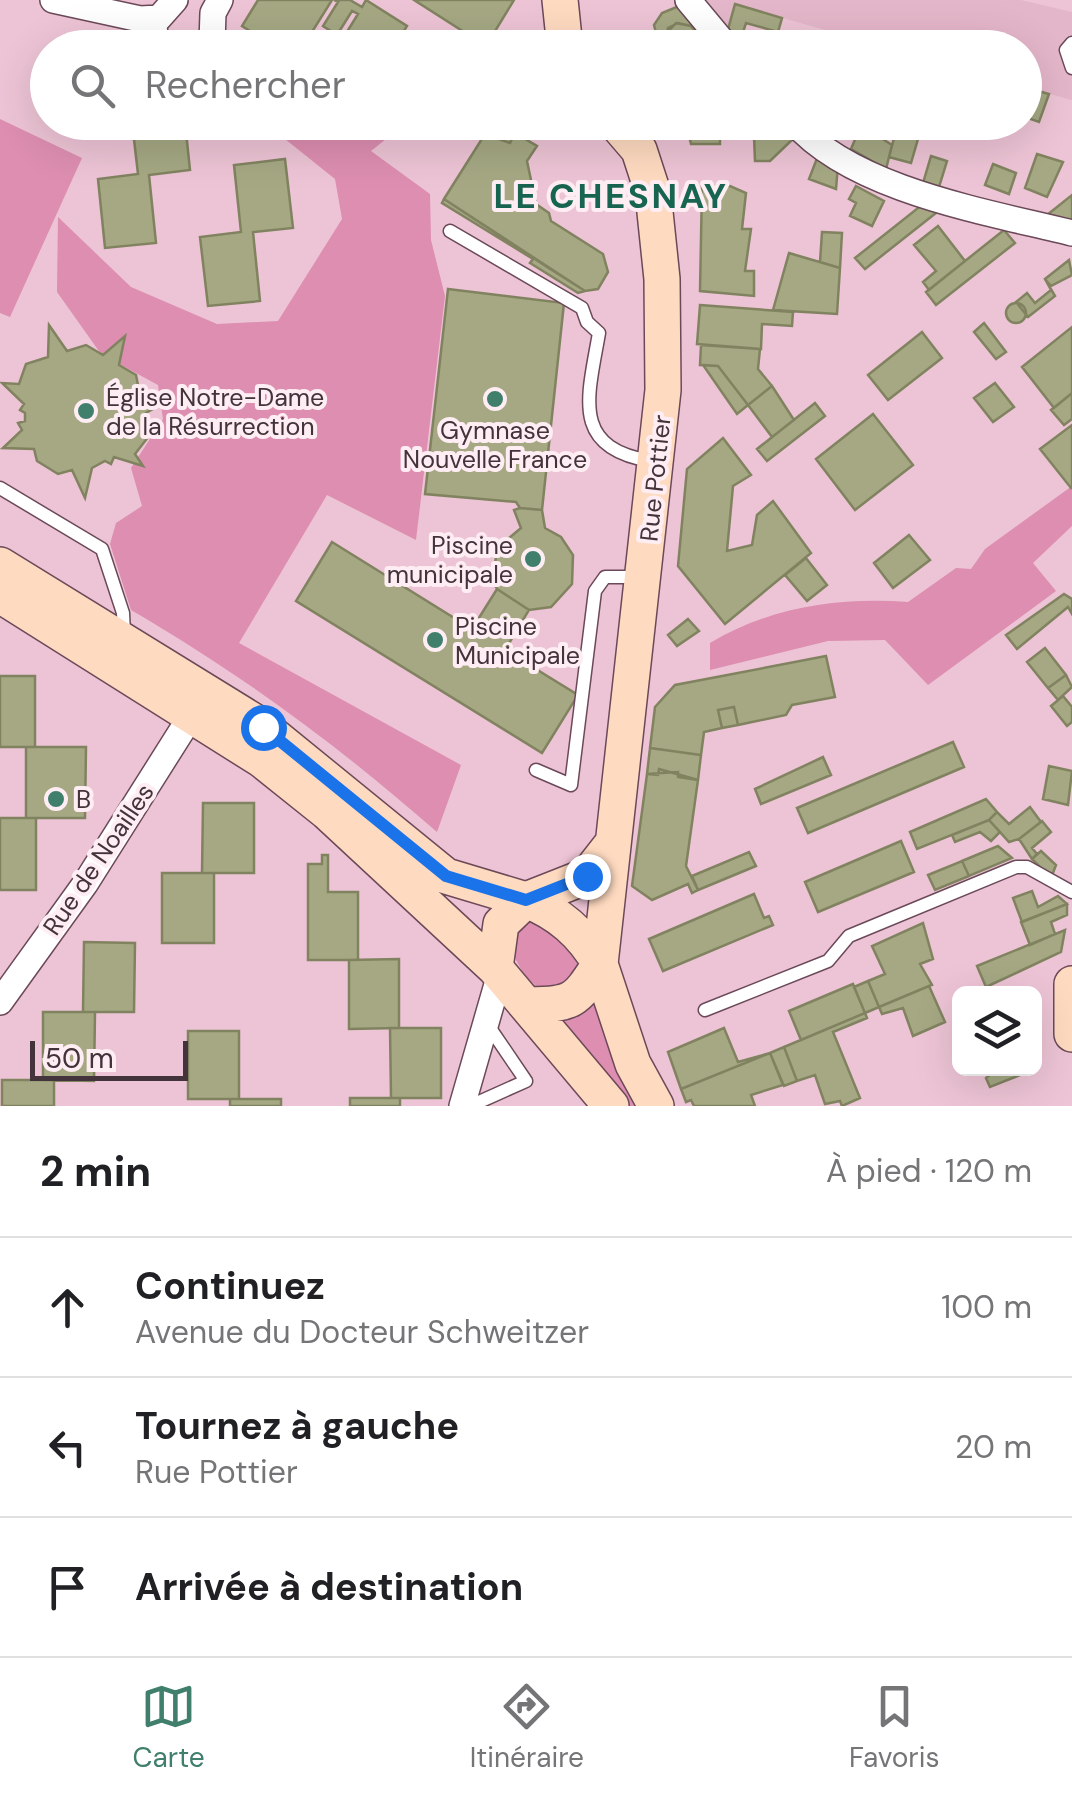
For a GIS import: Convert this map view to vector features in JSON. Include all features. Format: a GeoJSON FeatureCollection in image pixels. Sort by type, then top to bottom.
{"type":"FeatureCollection","features":[{"type":"Feature","properties":{"kind":"main road"},"geometry":{"type":"LineString","coordinates":[[560,0],[563,30]]}},
{"type":"Feature","properties":{"kind":"main road","name":"Rue Pottier"},"geometry":{"type":"LineString","coordinates":[[629,140],[644,160],[659,229],[663,390],[650,460],[600,964],[633,1064],[656,1106]]}},
{"type":"Feature","properties":{"kind":"main road"},"geometry":{"type":"LineString","coordinates":[[0,565],[263,727],[446,876],[526,900],[557,914],[585,940],[600,964],[576,1000],[528,1005]]}},
{"type":"Feature","properties":{"kind":"main road"},"geometry":{"type":"LineString","coordinates":[[0,596],[193,713],[327,812],[497,971],[611,1106]]}},
{"type":"Feature","properties":{"kind":"main road"},"geometry":{"type":"LineString","coordinates":[[497,971],[502,924],[526,900],[587,876],[612,844]]}},
{"type":"Feature","properties":{"kind":"main road"},"geometry":{"type":"LineString","coordinates":[[1072,984],[1072,1034]]}},
{"type":"Feature","properties":{"kind":"street"},"geometry":{"type":"LineString","coordinates":[[53,0],[140,19],[167,9]]}},
{"type":"Feature","properties":{"kind":"street"},"geometry":{"type":"LineString","coordinates":[[212,30],[212,13],[220,0]]}},
{"type":"Feature","properties":{"kind":"street"},"geometry":{"type":"LineString","coordinates":[[688,0],[713,30]]}},
{"type":"Feature","properties":{"kind":"street"},"geometry":{"type":"LineString","coordinates":[[819,140],[857,168],[930,196],[1072,232]]}},
{"type":"Feature","properties":{"kind":"street","name":"Rue de Noailles"},"geometry":{"type":"LineString","coordinates":[[0,1002],[85,884],[193,713]]}},
{"type":"Feature","properties":{"kind":"street"},"geometry":{"type":"LineString","coordinates":[[463,1103],[497,971]]}},
{"type":"Feature","properties":{"kind":"street"},"geometry":{"type":"LineString","coordinates":[[487,1019],[528,1005]]}},
{"type":"Feature","properties":{"kind":"lane"},"geometry":{"type":"LineString","coordinates":[[1072,43],[1066,50],[1072,68]]}},
{"type":"Feature","properties":{"kind":"lane"},"geometry":{"type":"LineString","coordinates":[[450,231],[582,308],[586,322],[605,330],[592,378],[595,434],[610,450],[650,460],[636,495]]}},
{"type":"Feature","properties":{"kind":"lane"},"geometry":{"type":"LineString","coordinates":[[0,488],[102,549],[122,613],[125,642]]}},
{"type":"Feature","properties":{"kind":"lane"},"geometry":{"type":"LineString","coordinates":[[536,770],[570,785],[597,585],[641,555]]}},
{"type":"Feature","properties":{"kind":"lane"},"geometry":{"type":"LineString","coordinates":[[706,1010],[828,961],[849,936],[1016,867],[1026,867],[1072,892]]}},
{"type":"Feature","properties":{"kind":"lane"},"geometry":{"type":"LineString","coordinates":[[463,1103],[479,1102],[526,1081],[487,1019]]}},
{"type":"Feature","properties":{"kind":"shaded area"},"geometry":{"type":"Polygon","coordinates":[[[698,0],[1021,0],[1072,12],[1072,100],[1042,92],[1042,30],[825,30],[736,5],[728,30],[698,0]]]}},
{"type":"Feature","properties":{"kind":"shaded area"},"geometry":{"type":"Polygon","coordinates":[[[0,119],[30,133],[30,140],[44,140],[82,158],[10,317],[0,313],[0,119]]]}},
{"type":"Feature","properties":{"kind":"shaded area"},"geometry":{"type":"Polygon","coordinates":[[[286,140],[385,140],[371,151],[430,194],[431,240],[445,296],[416,540],[327,495],[239,643],[461,765],[437,832],[290,714],[131,610],[110,544],[116,523],[142,506],[131,468],[163,419],[158,385],[101,354],[57,292],[58,217],[131,287],[217,324],[278,321],[342,219],[335,179],[286,140]]]}},
{"type":"Feature","properties":{"kind":"shaded area"},"geometry":{"type":"Polygon","coordinates":[[[1072,486],[1072,526],[1033,563],[1056,591],[928,685],[885,640],[828,641],[710,670],[710,643],[757,621],[831,603],[908,602],[956,568],[971,569],[985,549],[1072,486]]]}},
{"type":"Feature","properties":{"kind":"shaded area"},"geometry":{"type":"Polygon","coordinates":[[[524,917],[546,921],[580,960],[579,981],[543,992],[529,979],[518,964],[510,929],[524,917]]]}},
{"type":"Feature","properties":{"kind":"shaded area"},"geometry":{"type":"Polygon","coordinates":[[[596,994],[644,1106],[620,1106],[553,1014],[596,994]]]}},
{"type":"Feature","properties":{"kind":"building"},"geometry":{"type":"Polygon","coordinates":[[[258,0],[332,0],[313,30],[248,30],[242,26],[258,0]]]}},
{"type":"Feature","properties":{"kind":"building"},"geometry":{"type":"Polygon","coordinates":[[[334,0],[350,0],[362,7],[366,0],[407,26],[404,30],[348,30],[358,14],[352,11],[340,30],[329,30],[323,26],[338,2],[334,0]]]}},
{"type":"Feature","properties":{"kind":"building"},"geometry":{"type":"Polygon","coordinates":[[[414,0],[514,0],[496,30],[461,30],[414,0]]]}},
{"type":"Feature","properties":{"kind":"building"},"geometry":{"type":"Polygon","coordinates":[[[735,4],[782,18],[779,30],[746,23],[744,30],[728,30],[735,4]]]}},
{"type":"Feature","properties":{"kind":"building"},"geometry":{"type":"Polygon","coordinates":[[[679,6],[699,30],[678,23],[668,30],[655,30],[654,25],[662,13],[679,6]]]}},
{"type":"Feature","properties":{"kind":"building"},"geometry":{"type":"Polygon","coordinates":[[[676,23],[694,30],[670,30],[676,23]]]}},
{"type":"Feature","properties":{"kind":"building"},"geometry":{"type":"Polygon","coordinates":[[[1042,92],[1049,94],[1042,114],[1042,92]]]}},
{"type":"Feature","properties":{"kind":"building"},"geometry":{"type":"Polygon","coordinates":[[[134,140],[187,140],[190,170],[149,175],[156,243],[105,248],[98,179],[138,174],[134,140]]]}},
{"type":"Feature","properties":{"kind":"building"},"geometry":{"type":"Polygon","coordinates":[[[481,140],[510,143],[527,140],[537,146],[527,161],[536,204],[549,213],[551,221],[603,254],[608,272],[598,289],[585,291],[444,199],[481,140]]]}},
{"type":"Feature","properties":{"kind":"building"},"geometry":{"type":"Polygon","coordinates":[[[690,140],[720,140],[720,144],[691,144],[690,140]]]}},
{"type":"Feature","properties":{"kind":"building"},"geometry":{"type":"Polygon","coordinates":[[[754,140],[792,140],[770,161],[755,161],[754,140]]]}},
{"type":"Feature","properties":{"kind":"building"},"geometry":{"type":"Polygon","coordinates":[[[855,140],[884,140],[892,145],[886,169],[851,149],[855,140]]]}},
{"type":"Feature","properties":{"kind":"building"},"geometry":{"type":"Polygon","coordinates":[[[894,140],[918,140],[911,163],[889,157],[894,140]]]}},
{"type":"Feature","properties":{"kind":"building"},"geometry":{"type":"Polygon","coordinates":[[[819,153],[838,165],[836,189],[809,179],[819,153]]]}},
{"type":"Feature","properties":{"kind":"building"},"geometry":{"type":"Polygon","coordinates":[[[1037,154],[1063,162],[1047,197],[1025,188],[1037,154]]]}},
{"type":"Feature","properties":{"kind":"building"},"geometry":{"type":"Polygon","coordinates":[[[931,156],[947,161],[939,187],[923,183],[931,156]]]}},
{"type":"Feature","properties":{"kind":"building"},"geometry":{"type":"Polygon","coordinates":[[[285,159],[293,228],[253,232],[260,301],[208,306],[200,237],[241,232],[234,165],[285,159]]]}},
{"type":"Feature","properties":{"kind":"building"},"geometry":{"type":"Polygon","coordinates":[[[993,164],[1016,173],[1009,194],[985,185],[993,164]]]}},
{"type":"Feature","properties":{"kind":"building"},"geometry":{"type":"Polygon","coordinates":[[[702,186],[730,186],[746,193],[742,229],[751,229],[745,271],[754,271],[754,296],[700,291],[702,186]]]}},
{"type":"Feature","properties":{"kind":"building"},"geometry":{"type":"Polygon","coordinates":[[[856,186],[884,201],[872,226],[850,216],[856,203],[849,199],[856,186]]]}},
{"type":"Feature","properties":{"kind":"building"},"geometry":{"type":"Polygon","coordinates":[[[1072,195],[1072,222],[1047,215],[1072,195]]]}},
{"type":"Feature","properties":{"kind":"building"},"geometry":{"type":"Polygon","coordinates":[[[444,199],[585,291],[578,293],[530,263],[533,259],[442,203],[444,199]]]}},
{"type":"Feature","properties":{"kind":"building"},"geometry":{"type":"Polygon","coordinates":[[[923,204],[941,209],[865,269],[855,258],[923,204]]]}},
{"type":"Feature","properties":{"kind":"building"},"geometry":{"type":"Polygon","coordinates":[[[938,226],[965,261],[929,290],[923,282],[936,271],[914,245],[938,226]]]}},
{"type":"Feature","properties":{"kind":"building"},"geometry":{"type":"Polygon","coordinates":[[[1004,230],[1015,243],[936,305],[926,292],[1004,230]]]}},
{"type":"Feature","properties":{"kind":"building"},"geometry":{"type":"Polygon","coordinates":[[[822,232],[842,233],[840,268],[820,262],[822,232]]]}},
{"type":"Feature","properties":{"kind":"building"},"geometry":{"type":"Polygon","coordinates":[[[789,253],[840,268],[837,314],[773,310],[789,253]]]}},
{"type":"Feature","properties":{"kind":"building"},"geometry":{"type":"Polygon","coordinates":[[[1069,260],[1072,275],[1051,286],[1045,279],[1069,260]]]}},
{"type":"Feature","properties":{"kind":"building"},"geometry":{"type":"Polygon","coordinates":[[[1045,279],[1055,296],[1028,317],[1016,302],[1027,293],[1035,303],[1051,290],[1045,279]]]}},
{"type":"Feature","properties":{"kind":"building","name":"Gymnase Nouvelle France"},"geometry":{"type":"Polygon","coordinates":[[[448,289],[564,303],[542,510],[520,508],[516,502],[425,494],[448,289]]]}},
{"type":"Feature","properties":{"kind":"building"},"geometry":{"type":"Polygon","coordinates":[[[1016,303],[1026,313],[1016,323],[1006,313],[1016,303]]]}},
{"type":"Feature","properties":{"kind":"building"},"geometry":{"type":"Polygon","coordinates":[[[700,305],[793,312],[792,326],[762,324],[761,349],[697,344],[700,305]]]}},
{"type":"Feature","properties":{"kind":"building"},"geometry":{"type":"Polygon","coordinates":[[[984,323],[1006,352],[996,359],[974,332],[984,323]]]}},
{"type":"Feature","properties":{"kind":"building","name":"Église Notre-Dame de la Résurrection"},"geometry":{"type":"Polygon","coordinates":[[[49,325],[67,351],[86,345],[103,355],[125,336],[119,365],[136,375],[140,395],[172,398],[146,413],[149,436],[135,454],[143,466],[114,457],[111,464],[105,461],[92,468],[85,498],[72,470],[58,474],[37,461],[34,449],[3,448],[22,430],[18,423],[25,421],[25,413],[20,410],[24,404],[2,383],[19,384],[26,364],[48,357],[49,325]]]}},
{"type":"Feature","properties":{"kind":"building"},"geometry":{"type":"Polygon","coordinates":[[[1072,327],[1072,393],[1054,408],[1022,367],[1072,327]]]}},
{"type":"Feature","properties":{"kind":"building"},"geometry":{"type":"Polygon","coordinates":[[[922,332],[942,358],[888,400],[868,375],[922,332]]]}},
{"type":"Feature","properties":{"kind":"building"},"geometry":{"type":"Polygon","coordinates":[[[701,345],[760,349],[758,369],[772,386],[748,405],[718,366],[700,365],[701,345]]]}},
{"type":"Feature","properties":{"kind":"building"},"geometry":{"type":"Polygon","coordinates":[[[703,365],[718,366],[748,405],[737,414],[703,365]]]}},
{"type":"Feature","properties":{"kind":"building"},"geometry":{"type":"Polygon","coordinates":[[[995,383],[1014,407],[993,422],[974,398],[995,383]]]}},
{"type":"Feature","properties":{"kind":"building"},"geometry":{"type":"Polygon","coordinates":[[[772,386],[794,420],[772,437],[748,405],[772,386]]]}},
{"type":"Feature","properties":{"kind":"building"},"geometry":{"type":"Polygon","coordinates":[[[1072,393],[1072,419],[1064,425],[1051,410],[1072,393]]]}},
{"type":"Feature","properties":{"kind":"building"},"geometry":{"type":"Polygon","coordinates":[[[815,403],[825,416],[767,461],[757,449],[815,403]]]}},
{"type":"Feature","properties":{"kind":"building"},"geometry":{"type":"Polygon","coordinates":[[[873,414],[913,465],[855,510],[816,459],[873,414]]]}},
{"type":"Feature","properties":{"kind":"building"},"geometry":{"type":"Polygon","coordinates":[[[1072,425],[1072,487],[1071,488],[1040,449],[1072,425]]]}},
{"type":"Feature","properties":{"kind":"building"},"geometry":{"type":"Polygon","coordinates":[[[723,438],[751,475],[733,486],[727,551],[752,545],[757,515],[773,501],[811,553],[725,624],[678,566],[687,469],[723,438]]]}},
{"type":"Feature","properties":{"kind":"building","name":"Piscine municipale"},"geometry":{"type":"Polygon","coordinates":[[[514,510],[542,510],[545,528],[561,537],[573,555],[572,584],[551,607],[529,610],[497,589],[493,581],[497,548],[521,528],[514,510]]]}},
{"type":"Feature","properties":{"kind":"building"},"geometry":{"type":"Polygon","coordinates":[[[909,535],[930,560],[893,588],[874,563],[909,535]]]}},
{"type":"Feature","properties":{"kind":"building","name":"Piscine Municipale"},"geometry":{"type":"Polygon","coordinates":[[[332,542],[472,629],[497,589],[529,610],[505,650],[578,695],[542,753],[296,601],[332,542]]]}},
{"type":"Feature","properties":{"kind":"building"},"geometry":{"type":"Polygon","coordinates":[[[806,558],[827,585],[807,601],[785,575],[806,558]]]}},
{"type":"Feature","properties":{"kind":"building"},"geometry":{"type":"Polygon","coordinates":[[[1064,594],[1072,599],[1072,614],[1068,607],[1017,649],[1006,635],[1064,594]]]}},
{"type":"Feature","properties":{"kind":"building"},"geometry":{"type":"Polygon","coordinates":[[[688,619],[699,631],[677,646],[668,635],[688,619]]]}},
{"type":"Feature","properties":{"kind":"building"},"geometry":{"type":"Polygon","coordinates":[[[1045,648],[1066,675],[1048,688],[1027,662],[1045,648]]]}},
{"type":"Feature","properties":{"kind":"building"},"geometry":{"type":"Polygon","coordinates":[[[826,656],[835,697],[792,705],[786,715],[738,725],[734,707],[718,710],[722,728],[704,732],[701,755],[650,748],[655,707],[675,685],[826,656]]]}},
{"type":"Feature","properties":{"kind":"building"},"geometry":{"type":"Polygon","coordinates":[[[1066,675],[1072,687],[1058,700],[1048,688],[1066,675]]]}},
{"type":"Feature","properties":{"kind":"building"},"geometry":{"type":"Polygon","coordinates":[[[0,676],[35,676],[35,747],[0,747],[0,676]]]}},
{"type":"Feature","properties":{"kind":"building"},"geometry":{"type":"Polygon","coordinates":[[[1063,696],[1072,707],[1072,722],[1067,726],[1051,706],[1063,696]]]}},
{"type":"Feature","properties":{"kind":"building"},"geometry":{"type":"Polygon","coordinates":[[[734,707],[738,725],[722,728],[718,710],[734,707]]]}},
{"type":"Feature","properties":{"kind":"building"},"geometry":{"type":"Polygon","coordinates":[[[953,742],[964,767],[808,833],[797,808],[953,742]]]}},
{"type":"Feature","properties":{"kind":"building","name":"B"},"geometry":{"type":"Polygon","coordinates":[[[26,747],[86,747],[85,818],[26,818],[26,747]]]}},
{"type":"Feature","properties":{"kind":"building"},"geometry":{"type":"Polygon","coordinates":[[[650,748],[701,755],[698,780],[678,777],[678,772],[647,774],[650,748]]]}},
{"type":"Feature","properties":{"kind":"building"},"geometry":{"type":"Polygon","coordinates":[[[823,757],[831,775],[761,804],[755,789],[823,757]]]}},
{"type":"Feature","properties":{"kind":"building"},"geometry":{"type":"Polygon","coordinates":[[[1049,766],[1072,771],[1068,805],[1043,799],[1049,766]]]}},
{"type":"Feature","properties":{"kind":"building"},"geometry":{"type":"Polygon","coordinates":[[[659,769],[698,780],[686,866],[698,890],[692,893],[688,884],[652,900],[632,886],[647,774],[658,775],[659,769]]]}},
{"type":"Feature","properties":{"kind":"building"},"geometry":{"type":"Polygon","coordinates":[[[986,799],[997,812],[989,820],[917,849],[910,832],[986,799]]]}},
{"type":"Feature","properties":{"kind":"building"},"geometry":{"type":"Polygon","coordinates":[[[203,803],[254,803],[254,873],[202,873],[203,803]]]}},
{"type":"Feature","properties":{"kind":"building"},"geometry":{"type":"Polygon","coordinates":[[[1030,807],[1041,822],[1019,839],[1009,842],[989,820],[997,812],[1009,824],[1030,807]]]}},
{"type":"Feature","properties":{"kind":"building"},"geometry":{"type":"Polygon","coordinates":[[[0,818],[36,818],[36,890],[0,890],[0,818]]]}},
{"type":"Feature","properties":{"kind":"building"},"geometry":{"type":"Polygon","coordinates":[[[989,820],[1000,832],[991,841],[980,832],[955,842],[952,835],[989,820]]]}},
{"type":"Feature","properties":{"kind":"building"},"geometry":{"type":"Polygon","coordinates":[[[1042,821],[1051,832],[1032,848],[1037,854],[1032,859],[1019,839],[1042,821]]]}},
{"type":"Feature","properties":{"kind":"building"},"geometry":{"type":"Polygon","coordinates":[[[901,841],[914,872],[818,912],[805,882],[901,841]]]}},
{"type":"Feature","properties":{"kind":"building"},"geometry":{"type":"Polygon","coordinates":[[[998,846],[1012,858],[969,876],[962,861],[998,846]]]}},
{"type":"Feature","properties":{"kind":"building"},"geometry":{"type":"Polygon","coordinates":[[[1041,851],[1056,865],[1051,878],[1032,859],[1041,851]]]}},
{"type":"Feature","properties":{"kind":"building"},"geometry":{"type":"Polygon","coordinates":[[[749,852],[756,866],[698,890],[692,876],[749,852]]]}},
{"type":"Feature","properties":{"kind":"building"},"geometry":{"type":"Polygon","coordinates":[[[322,855],[328,855],[328,892],[358,892],[358,960],[308,960],[308,864],[322,864],[322,855]]]}},
{"type":"Feature","properties":{"kind":"building"},"geometry":{"type":"Polygon","coordinates":[[[962,861],[969,876],[935,890],[928,875],[962,861]]]}},
{"type":"Feature","properties":{"kind":"building"},"geometry":{"type":"Polygon","coordinates":[[[162,873],[214,873],[214,943],[162,943],[162,873]]]}},
{"type":"Feature","properties":{"kind":"building"},"geometry":{"type":"Polygon","coordinates":[[[1032,891],[1038,907],[1058,896],[1067,904],[1022,922],[1013,898],[1032,891]]]}},
{"type":"Feature","properties":{"kind":"building"},"geometry":{"type":"Polygon","coordinates":[[[754,894],[764,918],[769,916],[773,925],[663,971],[649,939],[754,894]]]}},
{"type":"Feature","properties":{"kind":"building"},"geometry":{"type":"Polygon","coordinates":[[[1067,904],[1067,915],[1051,922],[1055,934],[1030,945],[1021,922],[1067,904]]]}},
{"type":"Feature","properties":{"kind":"building"},"geometry":{"type":"Polygon","coordinates":[[[923,923],[933,959],[920,964],[932,985],[879,1007],[868,981],[885,974],[872,946],[923,923]]]}},
{"type":"Feature","properties":{"kind":"building"},"geometry":{"type":"Polygon","coordinates":[[[1065,930],[1061,952],[988,986],[977,966],[1065,930]]]}},
{"type":"Feature","properties":{"kind":"building"},"geometry":{"type":"Polygon","coordinates":[[[84,942],[135,943],[134,1012],[83,1012],[84,942]]]}},
{"type":"Feature","properties":{"kind":"building"},"geometry":{"type":"Polygon","coordinates":[[[399,959],[399,1028],[349,1029],[349,960],[399,959]]]}},
{"type":"Feature","properties":{"kind":"building"},"geometry":{"type":"Polygon","coordinates":[[[868,981],[879,1007],[865,1013],[854,987],[868,981]]]}},
{"type":"Feature","properties":{"kind":"building"},"geometry":{"type":"Polygon","coordinates":[[[853,984],[865,1013],[801,1040],[789,1011],[853,984]]]}},
{"type":"Feature","properties":{"kind":"building"},"geometry":{"type":"Polygon","coordinates":[[[929,986],[945,1022],[913,1036],[903,1008],[882,1014],[879,1007],[929,986]]]}},
{"type":"Feature","properties":{"kind":"building"},"geometry":{"type":"Polygon","coordinates":[[[43,1012],[95,1012],[94,1081],[43,1080],[43,1012]]]}},
{"type":"Feature","properties":{"kind":"building"},"geometry":{"type":"Polygon","coordinates":[[[865,1013],[867,1018],[833,1032],[860,1098],[842,1106],[840,1101],[825,1104],[815,1075],[797,1081],[784,1047],[865,1013]]]}},
{"type":"Feature","properties":{"kind":"building"},"geometry":{"type":"Polygon","coordinates":[[[390,1028],[441,1028],[441,1098],[391,1098],[390,1028]]]}},
{"type":"Feature","properties":{"kind":"building"},"geometry":{"type":"Polygon","coordinates":[[[724,1028],[738,1062],[770,1053],[681,1089],[668,1052],[724,1028]]]}},
{"type":"Feature","properties":{"kind":"building"},"geometry":{"type":"Polygon","coordinates":[[[188,1031],[239,1031],[239,1099],[188,1099],[188,1031]]]}},
{"type":"Feature","properties":{"kind":"building"},"geometry":{"type":"Polygon","coordinates":[[[784,1047],[797,1081],[784,1086],[770,1053],[784,1047]]]}},
{"type":"Feature","properties":{"kind":"building"},"geometry":{"type":"Polygon","coordinates":[[[770,1053],[783,1085],[751,1095],[755,1106],[694,1106],[691,1100],[686,1102],[681,1089],[770,1053]]]}},
{"type":"Feature","properties":{"kind":"building"},"geometry":{"type":"Polygon","coordinates":[[[988,1076],[1018,1076],[990,1087],[988,1076]]]}},
{"type":"Feature","properties":{"kind":"building"},"geometry":{"type":"Polygon","coordinates":[[[2,1080],[54,1080],[54,1106],[2,1106],[2,1080]]]}},
{"type":"Feature","properties":{"kind":"building"},"geometry":{"type":"Polygon","coordinates":[[[350,1098],[400,1098],[400,1106],[350,1106],[350,1098]]]}},
{"type":"Feature","properties":{"kind":"building"},"geometry":{"type":"Polygon","coordinates":[[[230,1099],[281,1099],[281,1106],[230,1106],[230,1099]]]}},
{"type":"Feature","properties":{"kind":"place","name":"Gymnase Nouvelle France"},"geometry":{"type":"Point","coordinates":[495,399]}},
{"type":"Feature","properties":{"kind":"place","name":"Église Notre-Dame de la Résurrection"},"geometry":{"type":"Point","coordinates":[86,411]}},
{"type":"Feature","properties":{"kind":"place","name":"Piscine municipale"},"geometry":{"type":"Point","coordinates":[533,559]}},
{"type":"Feature","properties":{"kind":"place","name":"Piscine Municipale"},"geometry":{"type":"Point","coordinates":[435,640]}},
{"type":"Feature","properties":{"kind":"place","name":"B"},"geometry":{"type":"Point","coordinates":[56,799]}},
{"type":"Feature","properties":{"kind":"district","name":"LE CHESNAY"},"geometry":{"type":"Point","coordinates":[611,196]}},
{"type":"Feature","properties":{"kind":"route"},"geometry":{"type":"LineString","coordinates":[[263,727],[446,876],[462,884],[526,900],[587,876]]}}]}
